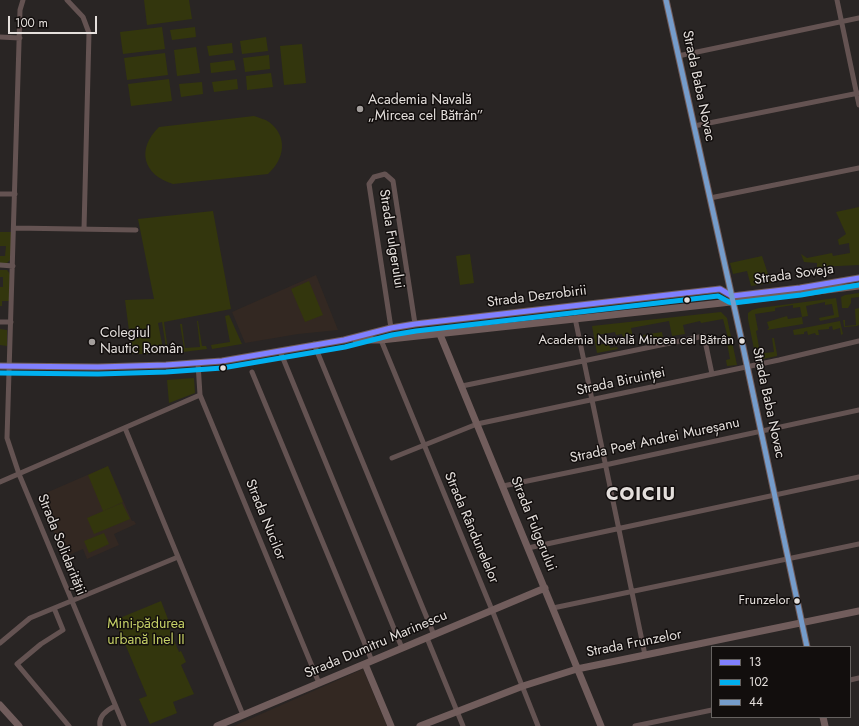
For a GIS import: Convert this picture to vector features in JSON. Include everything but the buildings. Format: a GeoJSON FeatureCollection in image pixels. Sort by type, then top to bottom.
{"type":"FeatureCollection","features":[{"type":"Feature","properties":{"kind":"main road","name":"Strada Baba Novac"},"geometry":{"type":"LineString","coordinates":[[666,0],[761,430],[807,646]]}},
{"type":"Feature","properties":{"kind":"main road","name":"Strada Soveja"},"geometry":{"type":"LineString","coordinates":[[732,299],[859,278]]}},
{"type":"Feature","properties":{"kind":"main road","name":"Strada Soveja"},"geometry":{"type":"LineString","coordinates":[[732,299],[859,286]]}},
{"type":"Feature","properties":{"kind":"main road","name":"Strada Dezrobirii"},"geometry":{"type":"LineString","coordinates":[[0,366],[166,365],[222,361],[344,340],[391,328],[415,324],[720,289],[732,299]]}},
{"type":"Feature","properties":{"kind":"main road","name":"Strada Dezrobirii"},"geometry":{"type":"LineString","coordinates":[[344,340],[381,340],[439,332],[575,318],[732,299]]}},
{"type":"Feature","properties":{"kind":"main road","name":"Strada Fulgerului"},"geometry":{"type":"LineString","coordinates":[[439,332],[601,726]]}},
{"type":"Feature","properties":{"kind":"main road","name":"Strada Dumitru Marinescu"},"geometry":{"type":"LineString","coordinates":[[217,726],[545,588]]}},
{"type":"Feature","properties":{"kind":"main road","name":"Strada Frunzelor"},"geometry":{"type":"LineString","coordinates":[[420,726],[523,686],[577,669],[859,611]]}},
{"type":"Feature","properties":{"kind":"main road"},"geometry":{"type":"LineString","coordinates":[[369,662],[390,726]]}},
{"type":"Feature","properties":{"kind":"main road"},"geometry":{"type":"LineString","coordinates":[[0,705],[19,726]]}},
{"type":"Feature","properties":{"kind":"street","name":"Strada Solidarității"},"geometry":{"type":"LineString","coordinates":[[23,0],[20,10],[7,438],[19,474],[124,726]]}},
{"type":"Feature","properties":{"kind":"street"},"geometry":{"type":"LineString","coordinates":[[67,0],[83,16],[89,33],[84,229]]}},
{"type":"Feature","properties":{"kind":"street"},"geometry":{"type":"LineString","coordinates":[[837,0],[858,93],[859,105]]}},
{"type":"Feature","properties":{"kind":"street"},"geometry":{"type":"LineString","coordinates":[[678,56],[859,18]]}},
{"type":"Feature","properties":{"kind":"street"},"geometry":{"type":"LineString","coordinates":[[0,37],[20,38]]}},
{"type":"Feature","properties":{"kind":"street"},"geometry":{"type":"LineString","coordinates":[[694,126],[858,93]]}},
{"type":"Feature","properties":{"kind":"street"},"geometry":{"type":"LineString","coordinates":[[710,198],[859,168]]}},
{"type":"Feature","properties":{"kind":"street","name":"Strada Fulgerului"},"geometry":{"type":"LineString","coordinates":[[391,328],[369,184],[374,177],[385,174],[393,182],[415,324]]}},
{"type":"Feature","properties":{"kind":"street"},"geometry":{"type":"LineString","coordinates":[[0,194],[15,194]]}},
{"type":"Feature","properties":{"kind":"street"},"geometry":{"type":"LineString","coordinates":[[14,228],[136,230]]}},
{"type":"Feature","properties":{"kind":"street"},"geometry":{"type":"LineString","coordinates":[[0,265],[12,266]]}},
{"type":"Feature","properties":{"kind":"street"},"geometry":{"type":"LineString","coordinates":[[575,318],[645,655]]}},
{"type":"Feature","properties":{"kind":"street"},"geometry":{"type":"LineString","coordinates":[[0,322],[11,322]]}},
{"type":"Feature","properties":{"kind":"street"},"geometry":{"type":"LineString","coordinates":[[462,386],[704,336],[712,374]]}},
{"type":"Feature","properties":{"kind":"street","name":"Strada Rândunelelor"},"geometry":{"type":"LineString","coordinates":[[381,340],[538,726]]}},
{"type":"Feature","properties":{"kind":"street","name":"Strada Biruinței"},"geometry":{"type":"LineString","coordinates":[[392,458],[477,424],[747,367],[859,341]]}},
{"type":"Feature","properties":{"kind":"street"},"geometry":{"type":"LineString","coordinates":[[314,344],[430,636],[463,726]]}},
{"type":"Feature","properties":{"kind":"street"},"geometry":{"type":"LineString","coordinates":[[280,351],[402,648]]}},
{"type":"Feature","properties":{"kind":"street","name":"Strada Nucilor"},"geometry":{"type":"LineString","coordinates":[[198,363],[200,395],[319,683]]}},
{"type":"Feature","properties":{"kind":"street"},"geometry":{"type":"LineString","coordinates":[[252,372],[369,662]]}},
{"type":"Feature","properties":{"kind":"street"},"geometry":{"type":"LineString","coordinates":[[0,482],[200,395]]}},
{"type":"Feature","properties":{"kind":"street","name":"Strada Poet Andrei Mureșanu"},"geometry":{"type":"LineString","coordinates":[[503,486],[859,410]]}},
{"type":"Feature","properties":{"kind":"street"},"geometry":{"type":"LineString","coordinates":[[125,428],[243,715]]}},
{"type":"Feature","properties":{"kind":"street"},"geometry":{"type":"LineString","coordinates":[[528,548],[859,477]]}},
{"type":"Feature","properties":{"kind":"street"},"geometry":{"type":"LineString","coordinates":[[553,608],[859,544]]}},
{"type":"Feature","properties":{"kind":"street"},"geometry":{"type":"LineString","coordinates":[[0,643],[30,618],[178,557]]}},
{"type":"Feature","properties":{"kind":"street"},"geometry":{"type":"LineString","coordinates":[[54,608],[63,630],[41,644],[17,664],[69,726]]}},
{"type":"Feature","properties":{"kind":"street"},"geometry":{"type":"LineString","coordinates":[[100,726],[99,722],[102,716],[109,709],[115,706]]}},
{"type":"Feature","properties":{"kind":"street"},"geometry":{"type":"LineString","coordinates":[[635,726],[711,710]]}},
{"type":"Feature","properties":{"kind":"shaded area"},"geometry":{"type":"Polygon","coordinates":[[[316,275],[338,330],[298,334],[245,343],[232,312],[316,275]]]}},
{"type":"Feature","properties":{"kind":"shaded area"},"geometry":{"type":"Polygon","coordinates":[[[108,466],[132,521],[136,524],[114,534],[119,545],[87,559],[83,549],[64,557],[39,496],[108,466]]]}},
{"type":"Feature","properties":{"kind":"shaded area"},"geometry":{"type":"Polygon","coordinates":[[[363,669],[387,726],[234,726],[363,669]]]}},
{"type":"Feature","properties":{"kind":"green space"},"geometry":{"type":"Polygon","coordinates":[[[144,0],[189,0],[192,19],[147,25],[144,0]]]}},
{"type":"Feature","properties":{"kind":"green space"},"geometry":{"type":"Polygon","coordinates":[[[162,27],[165,49],[123,54],[120,32],[162,27]]]}},
{"type":"Feature","properties":{"kind":"green space"},"geometry":{"type":"Polygon","coordinates":[[[195,27],[196,37],[172,40],[170,30],[195,27]]]}},
{"type":"Feature","properties":{"kind":"green space"},"geometry":{"type":"Polygon","coordinates":[[[266,37],[268,51],[242,54],[240,41],[266,37]]]}},
{"type":"Feature","properties":{"kind":"green space"},"geometry":{"type":"Polygon","coordinates":[[[232,43],[233,53],[209,56],[207,46],[232,43]]]}},
{"type":"Feature","properties":{"kind":"green space"},"geometry":{"type":"Polygon","coordinates":[[[302,44],[306,83],[284,85],[280,46],[302,44]]]}},
{"type":"Feature","properties":{"kind":"green space"},"geometry":{"type":"Polygon","coordinates":[[[196,47],[200,73],[177,76],[174,50],[196,47]]]}},
{"type":"Feature","properties":{"kind":"green space"},"geometry":{"type":"Polygon","coordinates":[[[165,53],[168,75],[127,80],[124,58],[165,53]]]}},
{"type":"Feature","properties":{"kind":"green space"},"geometry":{"type":"Polygon","coordinates":[[[269,55],[270,69],[245,72],[243,58],[269,55]]]}},
{"type":"Feature","properties":{"kind":"green space"},"geometry":{"type":"Polygon","coordinates":[[[234,60],[236,70],[211,73],[210,63],[234,60]]]}},
{"type":"Feature","properties":{"kind":"green space"},"geometry":{"type":"Polygon","coordinates":[[[271,73],[273,87],[247,90],[246,76],[271,73]]]}},
{"type":"Feature","properties":{"kind":"green space"},"geometry":{"type":"Polygon","coordinates":[[[169,79],[172,101],[131,106],[128,84],[169,79]]]}},
{"type":"Feature","properties":{"kind":"green space"},"geometry":{"type":"Polygon","coordinates":[[[237,79],[238,89],[214,92],[212,82],[237,79]]]}},
{"type":"Feature","properties":{"kind":"green space"},"geometry":{"type":"Polygon","coordinates":[[[202,82],[203,94],[181,97],[179,84],[202,82]]]}},
{"type":"Feature","properties":{"kind":"green space"},"geometry":{"type":"Polygon","coordinates":[[[254,116],[269,122],[275,128],[282,141],[281,155],[274,168],[268,174],[173,184],[163,180],[149,168],[145,152],[152,135],[159,127],[254,116]]]}},
{"type":"Feature","properties":{"kind":"green space"},"geometry":{"type":"Polygon","coordinates":[[[859,207],[859,265],[817,267],[817,263],[804,262],[801,254],[807,258],[832,253],[833,256],[850,253],[849,243],[839,245],[838,240],[836,241],[846,234],[836,212],[859,207]]]}},
{"type":"Feature","properties":{"kind":"green space"},"geometry":{"type":"Polygon","coordinates":[[[213,211],[231,309],[164,322],[168,350],[184,349],[180,324],[182,324],[185,348],[200,347],[197,321],[202,346],[206,346],[207,349],[167,354],[162,322],[158,323],[164,354],[132,354],[125,300],[154,299],[138,219],[213,211]]]}},
{"type":"Feature","properties":{"kind":"green space"},"geometry":{"type":"Polygon","coordinates":[[[0,232],[12,232],[11,259],[7,263],[0,263],[0,256],[5,256],[6,246],[0,246],[0,232]]]}},
{"type":"Feature","properties":{"kind":"green space"},"geometry":{"type":"Polygon","coordinates":[[[470,254],[474,283],[460,285],[456,256],[470,254]]]}},
{"type":"Feature","properties":{"kind":"green space"},"geometry":{"type":"Polygon","coordinates":[[[762,256],[771,283],[751,286],[747,271],[733,274],[730,263],[762,256]]]}},
{"type":"Feature","properties":{"kind":"green space"},"geometry":{"type":"Polygon","coordinates":[[[0,270],[7,270],[10,274],[9,301],[2,301],[2,306],[0,306],[0,287],[3,287],[3,277],[0,277],[0,270]]]}},
{"type":"Feature","properties":{"kind":"green space"},"geometry":{"type":"Polygon","coordinates":[[[309,281],[323,315],[305,322],[291,289],[309,281]]]}},
{"type":"Feature","properties":{"kind":"green space"},"geometry":{"type":"Polygon","coordinates":[[[859,293],[859,297],[851,298],[851,303],[848,308],[842,308],[841,297],[859,293]]]}},
{"type":"Feature","properties":{"kind":"green space"},"geometry":{"type":"Polygon","coordinates":[[[836,298],[839,317],[820,321],[819,318],[834,315],[832,304],[825,305],[825,302],[806,306],[808,316],[802,317],[800,307],[793,308],[793,305],[775,308],[775,311],[755,314],[759,347],[763,347],[765,353],[774,352],[772,338],[774,338],[777,354],[777,356],[758,360],[756,359],[748,313],[759,308],[836,298]]]}},
{"type":"Feature","properties":{"kind":"green space"},"geometry":{"type":"Polygon","coordinates":[[[859,308],[859,325],[844,327],[843,320],[845,320],[845,326],[856,325],[855,309],[859,308]]]}},
{"type":"Feature","properties":{"kind":"green space"},"geometry":{"type":"Polygon","coordinates":[[[721,312],[727,318],[737,365],[727,366],[726,360],[730,359],[727,343],[729,342],[723,319],[701,323],[700,321],[683,325],[685,334],[672,336],[669,321],[631,328],[634,343],[625,345],[622,334],[616,335],[615,332],[597,335],[598,345],[609,343],[610,348],[617,347],[618,349],[597,353],[592,326],[721,312]]]}},
{"type":"Feature","properties":{"kind":"green space"},"geometry":{"type":"Polygon","coordinates":[[[229,315],[242,344],[212,349],[211,345],[230,342],[225,316],[229,315]]]}},
{"type":"Feature","properties":{"kind":"green space"},"geometry":{"type":"Polygon","coordinates":[[[787,316],[788,319],[802,317],[803,324],[767,330],[769,328],[767,322],[787,316]]]}},
{"type":"Feature","properties":{"kind":"green space"},"geometry":{"type":"Polygon","coordinates":[[[840,321],[843,334],[841,335],[840,328],[833,330],[832,326],[829,327],[829,329],[818,330],[819,335],[816,335],[815,333],[808,335],[807,331],[804,332],[804,334],[794,335],[793,330],[840,321]]]}},
{"type":"Feature","properties":{"kind":"green space"},"geometry":{"type":"Polygon","coordinates":[[[0,329],[7,330],[7,346],[0,345],[0,329]]]}},
{"type":"Feature","properties":{"kind":"green space"},"geometry":{"type":"Polygon","coordinates":[[[662,332],[663,338],[644,341],[643,335],[662,332]]]}},
{"type":"Feature","properties":{"kind":"green space"},"geometry":{"type":"Polygon","coordinates":[[[194,378],[195,393],[169,403],[167,380],[194,378]]]}},
{"type":"Feature","properties":{"kind":"green space"},"geometry":{"type":"Polygon","coordinates":[[[108,466],[123,502],[103,511],[88,475],[108,466]]]}},
{"type":"Feature","properties":{"kind":"green space"},"geometry":{"type":"Polygon","coordinates":[[[122,503],[130,519],[94,534],[87,518],[122,503]]]}},
{"type":"Feature","properties":{"kind":"green space"},"geometry":{"type":"Polygon","coordinates":[[[104,533],[109,544],[89,553],[84,541],[104,533]]]}},
{"type":"Feature","properties":{"kind":"green space","name":"Mini-pădurea urbană Inel II"},"geometry":{"type":"Polygon","coordinates":[[[161,601],[171,627],[169,628],[179,652],[181,651],[186,662],[181,665],[194,694],[173,702],[177,713],[150,724],[139,699],[147,696],[115,620],[161,601]]]}},
{"type":"Feature","properties":{"kind":"transit line","name":"44"},"geometry":{"type":"LineString","coordinates":[[666,0],[742,342],[807,646]]}},
{"type":"Feature","properties":{"kind":"transit line","name":"13"},"geometry":{"type":"LineString","coordinates":[[0,366],[98,367],[166,365],[222,361],[344,340],[391,328],[415,324],[720,289],[732,296],[800,288],[859,278]]}},
{"type":"Feature","properties":{"kind":"transit line","name":"102"},"geometry":{"type":"LineString","coordinates":[[0,373],[98,374],[166,372],[222,368],[345,347],[392,335],[416,331],[718,296],[733,303],[801,295],[859,285]]}},
{"type":"Feature","properties":{"kind":"place","name":"Academia Navală „Mircea cel Bătrân”"},"geometry":{"type":"Point","coordinates":[360,109]}},
{"type":"Feature","properties":{"kind":"place","name":"Academia Navală Mircea cel Bătrân"},"geometry":{"type":"Point","coordinates":[742,341]}},
{"type":"Feature","properties":{"kind":"place","name":"Colegiul Nautic Român"},"geometry":{"type":"Point","coordinates":[92,342]}},
{"type":"Feature","properties":{"kind":"place","name":"Frunzelor"},"geometry":{"type":"Point","coordinates":[797,601]}},
{"type":"Feature","properties":{"kind":"district","name":"COICIU"},"geometry":{"type":"Point","coordinates":[641,496]}}]}
